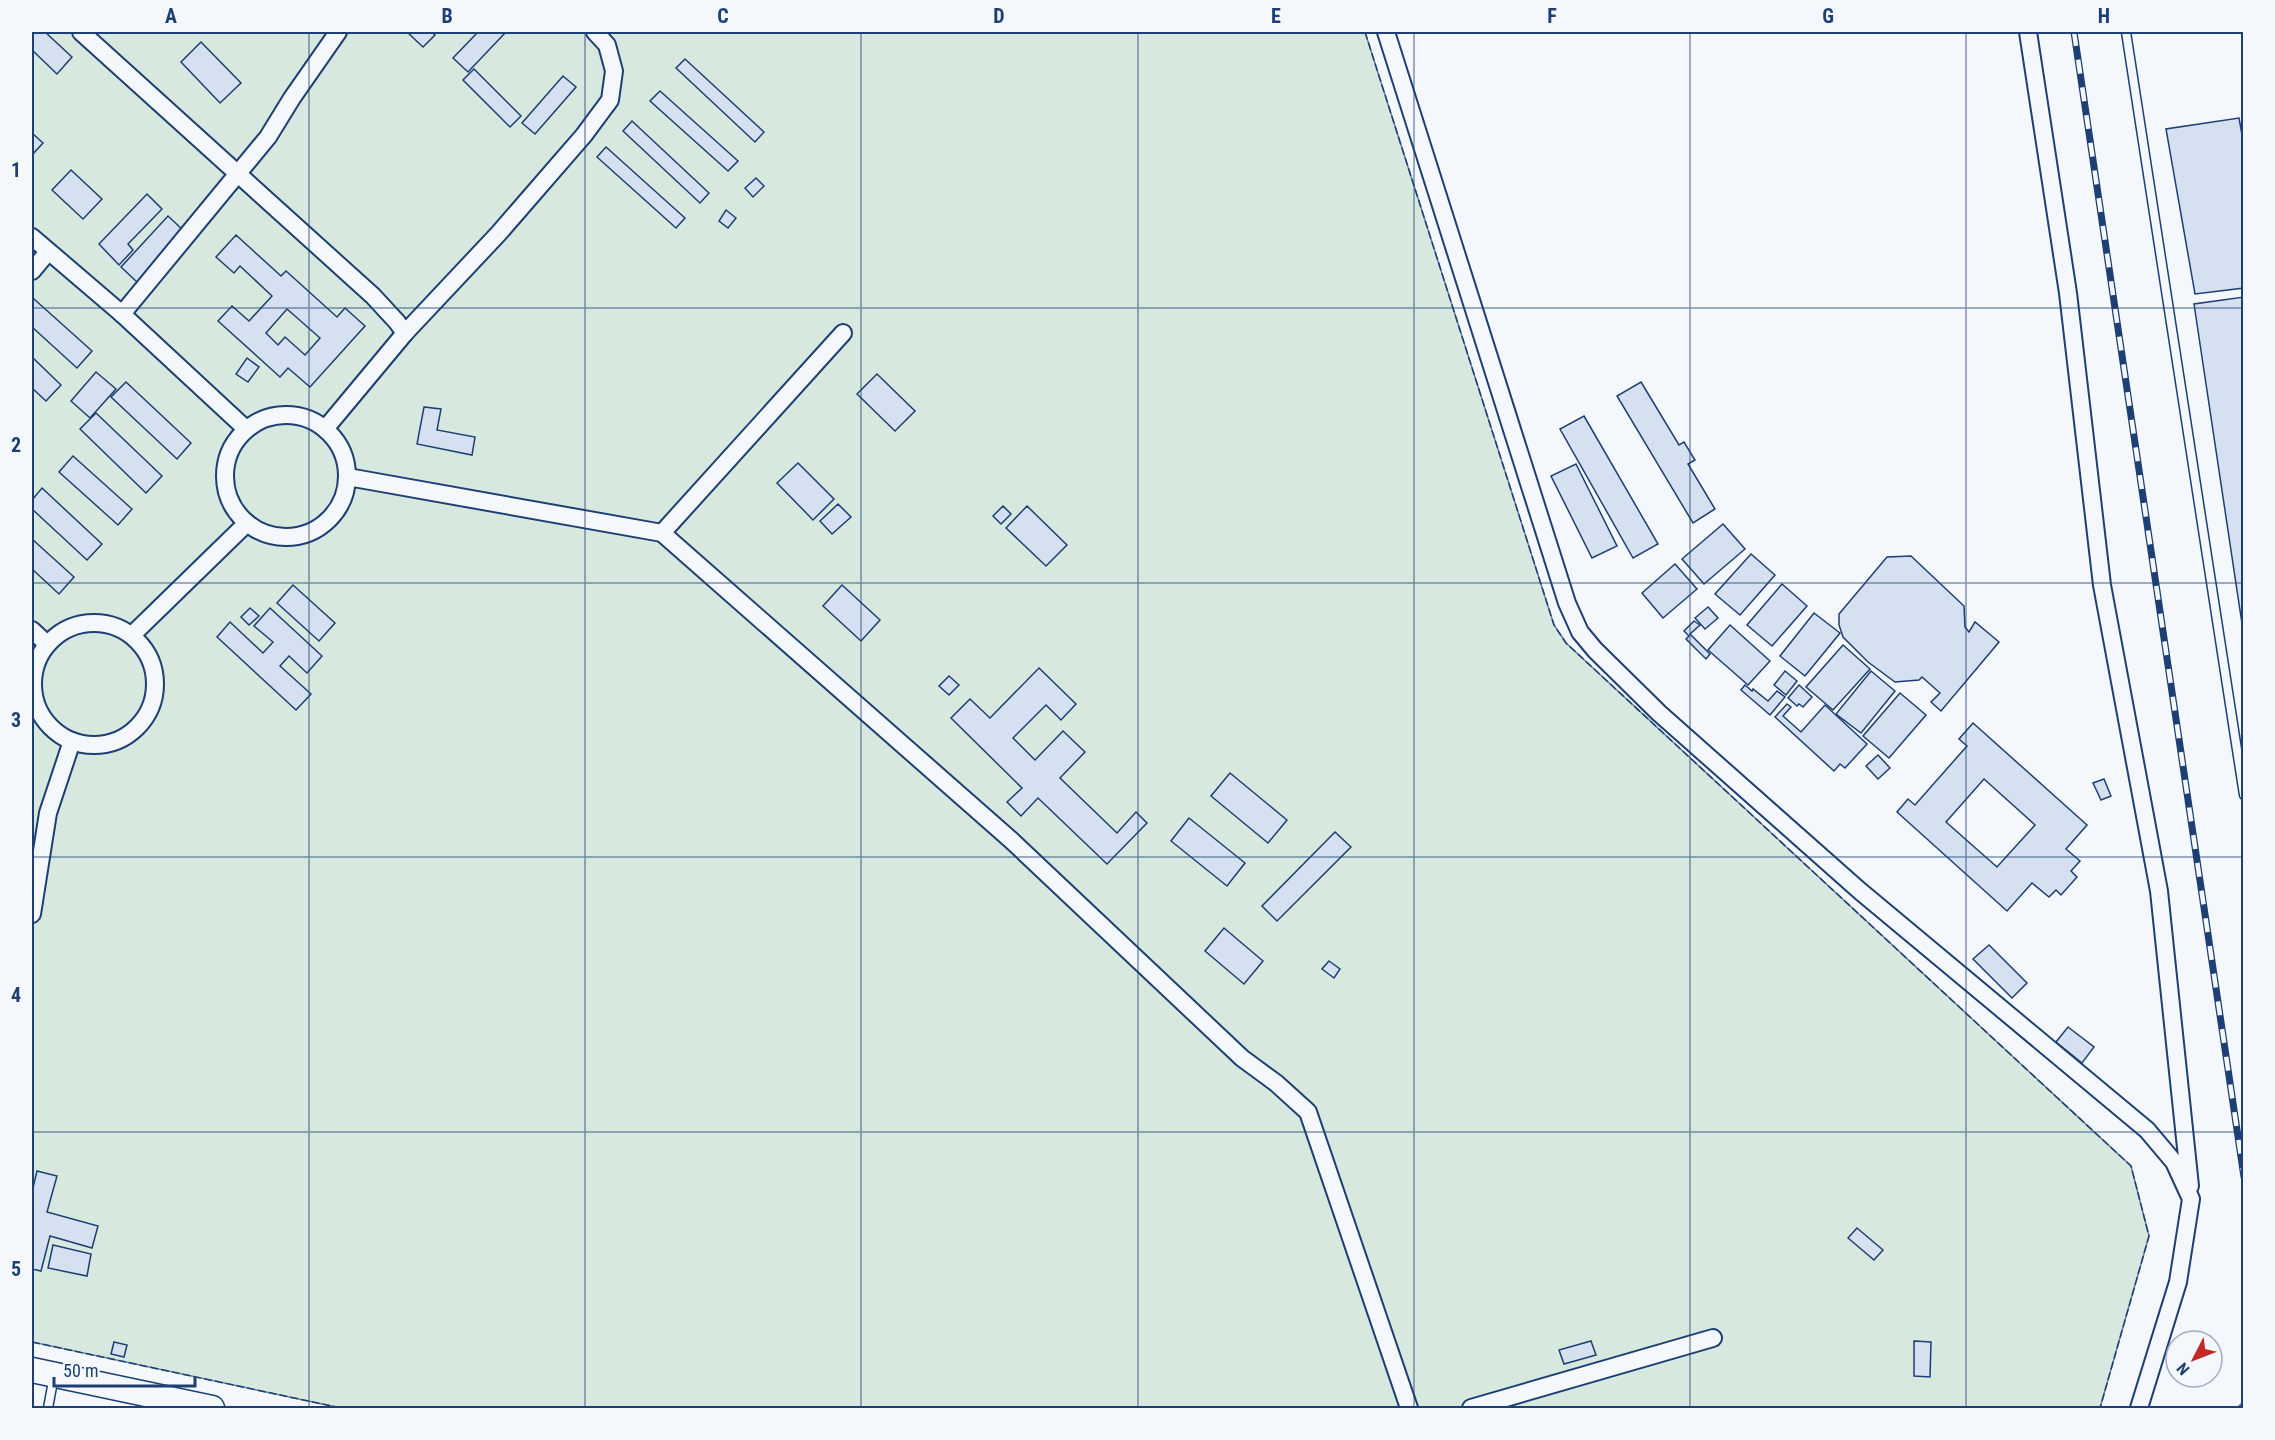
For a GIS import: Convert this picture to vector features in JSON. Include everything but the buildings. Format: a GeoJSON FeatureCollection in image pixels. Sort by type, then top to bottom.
{"type":"FeatureCollection","features":[{"type":"Feature","properties":{"kind":"main road"},"geometry":{"type":"LineString","coordinates":[[43,1372],[212,1408]]}},
{"type":"Feature","properties":{"kind":"street"},"geometry":{"type":"LineString","coordinates":[[81,32],[373,296],[405,333]]}},
{"type":"Feature","properties":{"kind":"street"},"geometry":{"type":"LineString","coordinates":[[122,314],[268,137],[338,32]]}},
{"type":"Feature","properties":{"kind":"street"},"geometry":{"type":"LineString","coordinates":[[325,429],[405,333],[500,233],[584,135],[610,100],[614,70],[607,45],[595,32]]}},
{"type":"Feature","properties":{"kind":"street"},"geometry":{"type":"LineString","coordinates":[[1386,32],[1567,603],[1580,632],[1595,650],[1659,712],[1842,875],[2147,1131],[2174,1162],[2191,1199]]}},
{"type":"Feature","properties":{"kind":"street"},"geometry":{"type":"LineString","coordinates":[[2028,32],[2068,293],[2102,585],[2159,891],[2191,1199],[2178,1281],[2139,1408]]}},
{"type":"Feature","properties":{"kind":"street"},"geometry":{"type":"LineString","coordinates":[[32,237],[122,314],[246,429]]}},
{"type":"Feature","properties":{"kind":"street"},"geometry":{"type":"LineString","coordinates":[[32,271],[48,252]]}},
{"type":"Feature","properties":{"kind":"street"},"geometry":{"type":"LineString","coordinates":[[662,533],[843,333]]}},
{"type":"Feature","properties":{"kind":"street"},"geometry":{"type":"LineString","coordinates":[[283,414],[303,417],[325,429],[336,440],[345,457],[348,477],[345,496],[335,514],[321,528],[303,536],[283,537],[264,533],[247,523],[235,509],[228,493],[225,476],[228,458],[235,442],[246,429],[264,419],[283,414]]}},
{"type":"Feature","properties":{"kind":"street"},"geometry":{"type":"LineString","coordinates":[[348,477],[662,533],[1011,840],[1242,1058],[1276,1083],[1308,1112],[1409,1408]]}},
{"type":"Feature","properties":{"kind":"street"},"geometry":{"type":"LineString","coordinates":[[132,635],[247,523]]}},
{"type":"Feature","properties":{"kind":"street"},"geometry":{"type":"LineString","coordinates":[[97,622],[115,626],[132,635],[145,650],[153,667],[156,686],[152,706],[143,723],[128,735],[111,744],[92,746],[72,741],[55,732],[42,717],[35,699],[33,680],[37,661],[47,644],[61,632],[78,625],[97,622]]}},
{"type":"Feature","properties":{"kind":"street"},"geometry":{"type":"LineString","coordinates":[[32,630],[47,644]]}},
{"type":"Feature","properties":{"kind":"street"},"geometry":{"type":"LineString","coordinates":[[32,914],[48,813],[72,741]]}},
{"type":"Feature","properties":{"kind":"street"},"geometry":{"type":"LineString","coordinates":[[1471,1408],[1713,1338]]}},
{"type":"Feature","properties":{"kind":"lane"},"geometry":{"type":"LineString","coordinates":[[2126,32],[2244,795]]}},
{"type":"Feature","properties":{"kind":"lane"},"geometry":{"type":"LineString","coordinates":[[43,1372],[48,1408]]}},
{"type":"Feature","properties":{"kind":"path"},"geometry":{"type":"LineString","coordinates":[[2239,1408],[2244,1402]]}},
{"type":"Feature","properties":{"kind":"shaded area"},"geometry":{"type":"Polygon","coordinates":[[[32,32],[1365,32],[1554,625],[1566,643],[2131,1166],[2149,1236],[2100,1408],[341,1408],[32,1342],[32,32]]]}},
{"type":"Feature","properties":{"kind":"railway"},"geometry":{"type":"LineString","coordinates":[[2074,32],[2244,1177]]}},
{"type":"Feature","properties":{"kind":"fence"},"geometry":{"type":"LineString","coordinates":[[1365,32],[1554,625],[1566,643],[2131,1166],[2149,1236],[2100,1408]]}},
{"type":"Feature","properties":{"kind":"fence"},"geometry":{"type":"LineString","coordinates":[[32,1342],[341,1408]]}}]}
